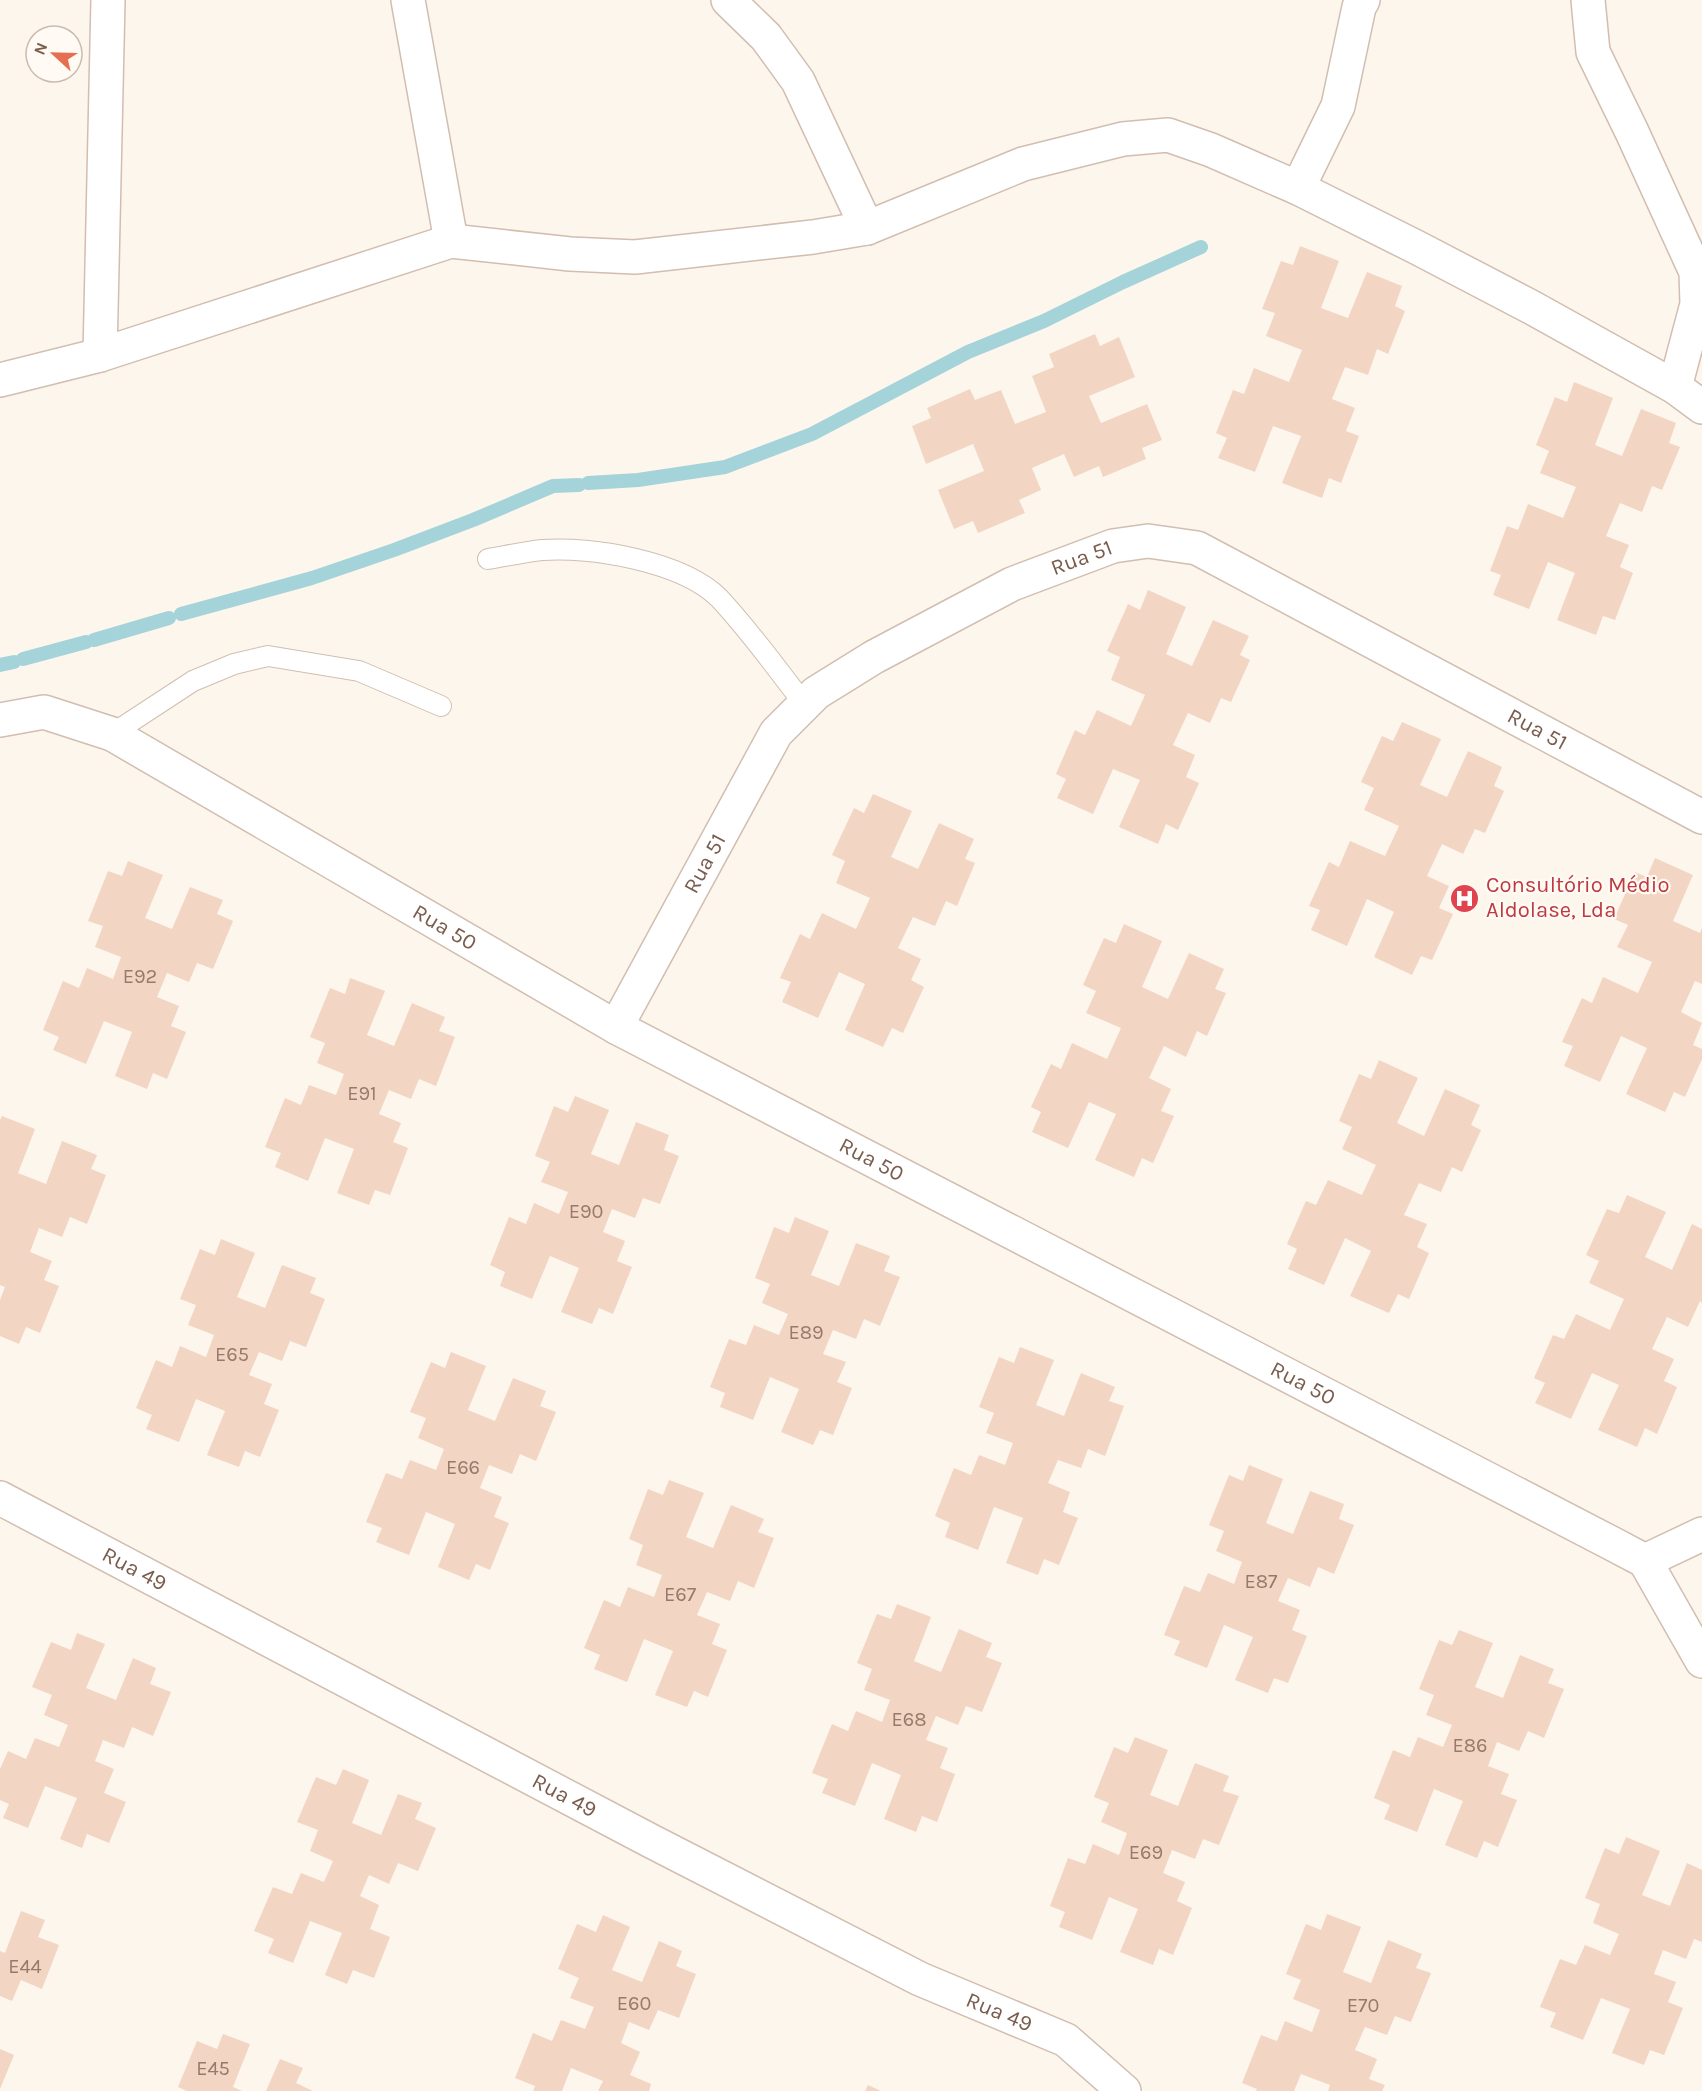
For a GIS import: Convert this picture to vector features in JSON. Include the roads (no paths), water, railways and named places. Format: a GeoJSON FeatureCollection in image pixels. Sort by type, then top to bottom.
{"type":"FeatureCollection","features":[{"type":"Feature","properties":{"kind":"street"},"geometry":{"type":"LineString","coordinates":[[100,355],[108,0]]}},
{"type":"Feature","properties":{"kind":"street"},"geometry":{"type":"LineString","coordinates":[[408,0],[451,241]]}},
{"type":"Feature","properties":{"kind":"street"},"geometry":{"type":"LineString","coordinates":[[728,0],[766,37],[798,81],[867,228]]}},
{"type":"Feature","properties":{"kind":"street"},"geometry":{"type":"LineString","coordinates":[[1588,0],[1593,52],[1696,273],[1697,304],[1675,387]]}},
{"type":"Feature","properties":{"kind":"street"},"geometry":{"type":"LineString","coordinates":[[1298,188],[1338,106],[1359,2]]}},
{"type":"Feature","properties":{"kind":"street"},"geometry":{"type":"LineString","coordinates":[[0,380],[100,355],[451,241],[570,254],[635,257],[813,237],[867,228],[1023,164],[1122,139],[1168,135],[1211,150],[1298,188],[1531,307],[1675,387],[1702,406]]}},
{"type":"Feature","properties":{"kind":"street","name":"Rua 51"},"geometry":{"type":"LineString","coordinates":[[616,1027],[776,733],[816,693],[873,657],[1012,585],[1113,546],[1148,541],[1197,548],[1702,817]]}},
{"type":"Feature","properties":{"kind":"street","name":"Rua 50"},"geometry":{"type":"LineString","coordinates":[[0,720],[44,712],[112,734],[616,1027],[1645,1561]]}},
{"type":"Feature","properties":{"kind":"street","name":"Rua 49"},"geometry":{"type":"LineString","coordinates":[[0,1498],[651,1841],[920,1979],[1066,2040],[1124,2091]]}},
{"type":"Feature","properties":{"kind":"street"},"geometry":{"type":"LineString","coordinates":[[1702,1534],[1645,1561],[1702,1661]]}},
{"type":"Feature","properties":{"kind":"lane"},"geometry":{"type":"LineString","coordinates":[[488,559],[544,550],[594,552],[636,559],[677,571],[717,597],[805,705]]}},
{"type":"Feature","properties":{"kind":"lane"},"geometry":{"type":"LineString","coordinates":[[112,734],[193,681],[234,664],[268,656],[359,671],[441,706]]}},
{"type":"Feature","properties":{"kind":"waterway"},"geometry":{"type":"LineString","coordinates":[[588,483],[638,480],[725,467],[812,434],[968,352],[1044,321],[1201,247]]}},
{"type":"Feature","properties":{"kind":"waterway"},"geometry":{"type":"LineString","coordinates":[[181,614],[312,578],[394,550],[553,486],[579,485]]}},
{"type":"Feature","properties":{"kind":"waterway"},"geometry":{"type":"LineString","coordinates":[[94,640],[169,618]]}},
{"type":"Feature","properties":{"kind":"waterway"},"geometry":{"type":"LineString","coordinates":[[23,659],[86,642]]}},
{"type":"Feature","properties":{"kind":"waterway"},"geometry":{"type":"LineString","coordinates":[[0,665],[14,662]]}},
{"type":"Feature","properties":{"kind":"place","name":"Consultório Médio Aldolase, Lda"},"geometry":{"type":"Point","coordinates":[1465,898]}}]}
